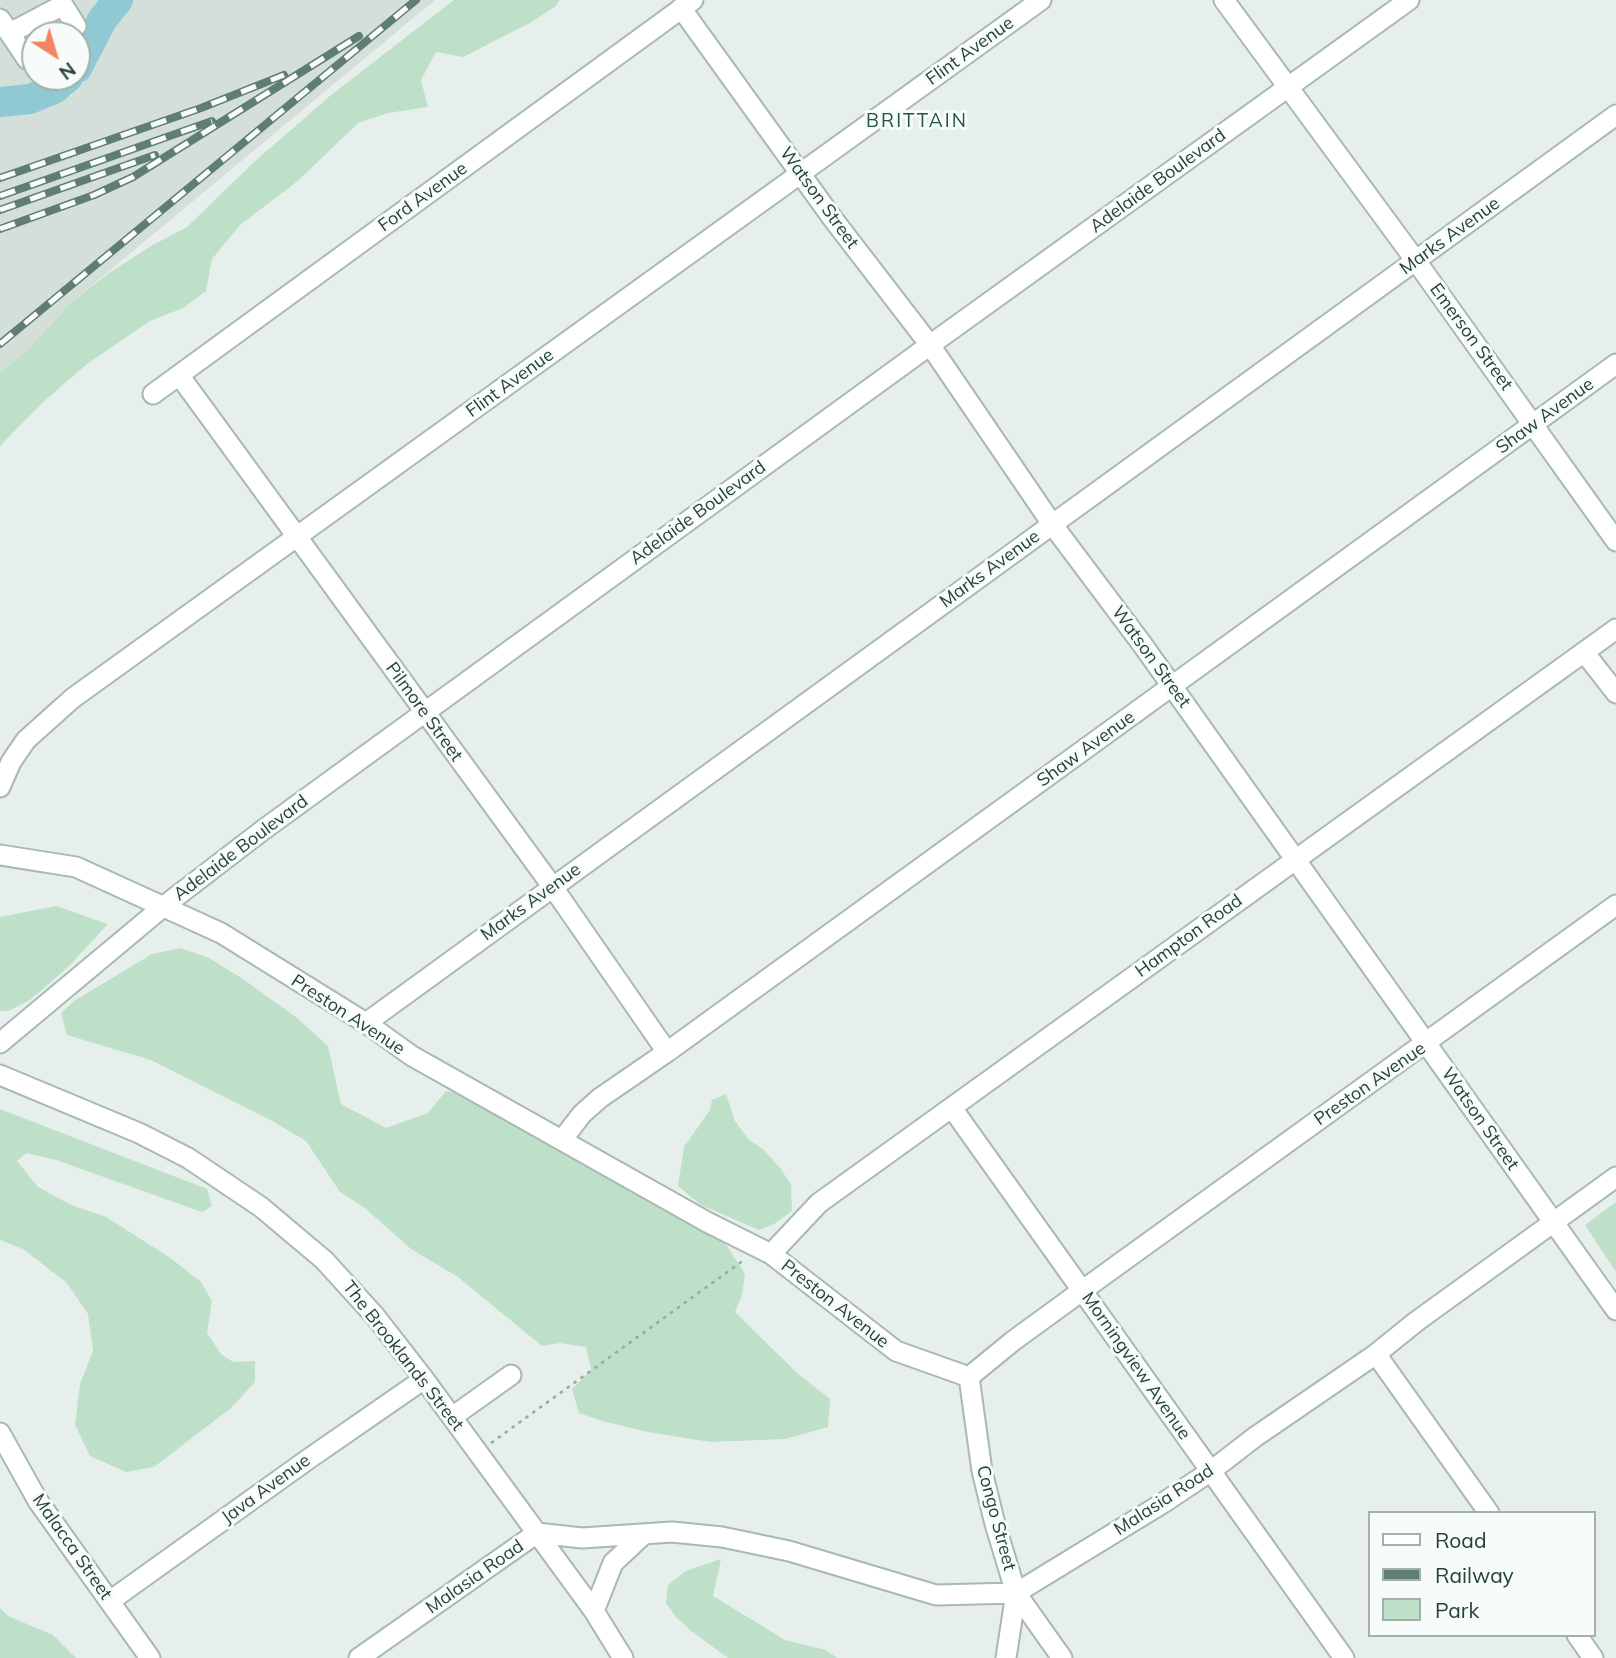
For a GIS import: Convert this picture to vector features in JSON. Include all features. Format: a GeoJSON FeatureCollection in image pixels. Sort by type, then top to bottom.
{"type":"FeatureCollection","features":[{"type":"Feature","properties":{"kind":"street","name":"Flint Avenue"},"geometry":{"type":"LineString","coordinates":[[0,787],[19,750],[53,713],[1041,0]]}},
{"type":"Feature","properties":{"kind":"street","name":"Emerson Street"},"geometry":{"type":"LineString","coordinates":[[1224,0],[1416,261],[1616,541]]}},
{"type":"Feature","properties":{"kind":"street","name":"Adelaide Boulevard"},"geometry":{"type":"LineString","coordinates":[[0,1043],[164,906],[424,712],[1409,0]]}},
{"type":"Feature","properties":{"kind":"street","name":"Watson Street"},"geometry":{"type":"LineString","coordinates":[[687,4],[800,172],[930,345],[1052,524],[1428,1043],[1465,1100],[1616,1310]]}},
{"type":"Feature","properties":{"kind":"street","name":"Ford Avenue"},"geometry":{"type":"LineString","coordinates":[[153,394],[687,4]]}},
{"type":"Feature","properties":{"kind":"street"},"geometry":{"type":"LineString","coordinates":[[21,50],[5,26],[63,5],[73,21]]}},
{"type":"Feature","properties":{"kind":"street","name":"Marks Avenue"},"geometry":{"type":"LineString","coordinates":[[366,1023],[1616,115]]}},
{"type":"Feature","properties":{"kind":"street","name":"Shaw Avenue"},"geometry":{"type":"LineString","coordinates":[[562,1140],[582,1114],[600,1098],[1616,364]]}},
{"type":"Feature","properties":{"kind":"street","name":"Pilmore Street"},"geometry":{"type":"LineString","coordinates":[[179,375],[552,886],[667,1052]]}},
{"type":"Feature","properties":{"kind":"street","name":"Hampton Road"},"geometry":{"type":"LineString","coordinates":[[766,1252],[819,1203],[1616,629]]}},
{"type":"Feature","properties":{"kind":"street"},"geometry":{"type":"LineString","coordinates":[[1584,652],[1616,693]]}},
{"type":"Feature","properties":{"kind":"street","name":"Preston Avenue"},"geometry":{"type":"LineString","coordinates":[[0,855],[76,867],[229,937],[299,984],[366,1023],[412,1056],[707,1223],[766,1252],[896,1351],[969,1377],[1013,1341],[1616,905]]}},
{"type":"Feature","properties":{"kind":"street","name":"The Brooklands Street"},"geometry":{"type":"LineString","coordinates":[[0,1075],[139,1133],[188,1158],[243,1194],[295,1235],[351,1287],[452,1417],[594,1611],[623,1658]]}},
{"type":"Feature","properties":{"kind":"street","name":"Morningview Avenue"},"geometry":{"type":"LineString","coordinates":[[952,1108],[1344,1658]]}},
{"type":"Feature","properties":{"kind":"street","name":"Malasia Road"},"geometry":{"type":"LineString","coordinates":[[359,1658],[537,1533],[582,1538],[672,1532],[758,1543],[936,1595],[1016,1593],[1211,1471],[1255,1437],[1376,1354],[1417,1321],[1616,1177]]}},
{"type":"Feature","properties":{"kind":"street"},"geometry":{"type":"LineString","coordinates":[[1376,1354],[1488,1511]]}},
{"type":"Feature","properties":{"kind":"street"},"geometry":{"type":"LineString","coordinates":[[452,1417],[511,1375]]}},
{"type":"Feature","properties":{"kind":"street","name":"Congo Street"},"geometry":{"type":"LineString","coordinates":[[969,1377],[982,1471],[1016,1593],[1006,1658]]}},
{"type":"Feature","properties":{"kind":"street","name":"Java Avenue"},"geometry":{"type":"LineString","coordinates":[[110,1601],[424,1379]]}},
{"type":"Feature","properties":{"kind":"street","name":"Malacca Street"},"geometry":{"type":"LineString","coordinates":[[0,1433],[38,1501],[150,1658]]}},
{"type":"Feature","properties":{"kind":"street"},"geometry":{"type":"LineString","coordinates":[[594,1611],[613,1563],[643,1534]]}},
{"type":"Feature","properties":{"kind":"street"},"geometry":{"type":"LineString","coordinates":[[1016,1593],[1062,1658]]}},
{"type":"Feature","properties":{"kind":"street"},"geometry":{"type":"LineString","coordinates":[[1578,1637],[1593,1658]]}},
{"type":"Feature","properties":{"kind":"path"},"geometry":{"type":"LineString","coordinates":[[477,1453],[766,1252]]}},
{"type":"Feature","properties":{"kind":"shaded area"},"geometry":{"type":"Polygon","coordinates":[[[0,0],[435,0],[73,301],[25,352],[0,373],[0,115],[72,95],[73,91],[91,91],[91,21],[21,21],[21,91],[49,91],[30,99],[0,102],[0,0]]]}},
{"type":"Feature","properties":{"kind":"green space"},"geometry":{"type":"Polygon","coordinates":[[[454,0],[559,0],[556,6],[530,23],[463,57],[436,52],[421,80],[428,107],[388,113],[358,123],[299,180],[240,225],[212,259],[206,291],[183,308],[150,321],[87,364],[43,402],[0,446],[0,373],[25,352],[73,301],[109,273],[187,227],[253,163],[331,95],[454,0]]]}},
{"type":"Feature","properties":{"kind":"green space"},"geometry":{"type":"Polygon","coordinates":[[[56,906],[108,924],[68,967],[30,1000],[8,1011],[0,1011],[0,917],[56,906]]]}},
{"type":"Feature","properties":{"kind":"green space"},"geometry":{"type":"Polygon","coordinates":[[[180,948],[209,958],[243,979],[297,1018],[328,1046],[341,1104],[386,1128],[428,1113],[446,1091],[466,1094],[670,1213],[724,1241],[745,1274],[742,1295],[735,1312],[797,1373],[830,1399],[828,1427],[785,1439],[711,1442],[648,1432],[579,1413],[572,1389],[591,1370],[586,1347],[560,1343],[542,1346],[458,1277],[411,1249],[365,1208],[340,1192],[306,1141],[151,1060],[67,1035],[61,1013],[74,1001],[152,954],[180,948]]]}},
{"type":"Feature","properties":{"kind":"green space"},"geometry":{"type":"Polygon","coordinates":[[[726,1094],[735,1121],[749,1140],[763,1149],[781,1169],[791,1185],[792,1211],[774,1224],[759,1230],[701,1205],[678,1186],[684,1147],[710,1110],[712,1100],[726,1094]]]}},
{"type":"Feature","properties":{"kind":"green space"},"geometry":{"type":"Polygon","coordinates":[[[0,1109],[207,1189],[212,1206],[202,1212],[56,1160],[26,1153],[17,1161],[38,1187],[71,1205],[106,1217],[169,1257],[201,1282],[212,1301],[207,1333],[221,1354],[233,1362],[255,1361],[255,1382],[231,1408],[154,1467],[126,1472],[90,1456],[75,1425],[80,1384],[93,1351],[88,1314],[67,1283],[23,1249],[0,1240],[0,1109]]]}},
{"type":"Feature","properties":{"kind":"green space"},"geometry":{"type":"Polygon","coordinates":[[[1616,1202],[1616,1272],[1585,1225],[1616,1202]]]}},
{"type":"Feature","properties":{"kind":"green space"},"geometry":{"type":"Polygon","coordinates":[[[721,1559],[713,1596],[785,1640],[826,1650],[837,1658],[728,1658],[690,1630],[666,1603],[668,1585],[686,1571],[721,1559]]]}},
{"type":"Feature","properties":{"kind":"green space"},"geometry":{"type":"Polygon","coordinates":[[[0,1608],[8,1616],[53,1635],[76,1658],[0,1658],[0,1608]]]}},
{"type":"Feature","properties":{"kind":"waterway"},"geometry":{"type":"LineString","coordinates":[[91,41],[102,20],[118,0]]}},
{"type":"Feature","properties":{"kind":"waterway"},"geometry":{"type":"LineString","coordinates":[[0,102],[30,99],[49,91]]}},
{"type":"Feature","properties":{"kind":"railway"},"geometry":{"type":"LineString","coordinates":[[0,344],[416,0]]}},
{"type":"Feature","properties":{"kind":"railway"},"geometry":{"type":"LineString","coordinates":[[0,229],[94,195],[133,177],[359,36]]}},
{"type":"Feature","properties":{"kind":"railway"},"geometry":{"type":"LineString","coordinates":[[0,178],[201,108],[284,75]]}},
{"type":"Feature","properties":{"kind":"railway"},"geometry":{"type":"LineString","coordinates":[[0,196],[212,121]]}},
{"type":"Feature","properties":{"kind":"railway"},"geometry":{"type":"LineString","coordinates":[[0,210],[155,155]]}},
{"type":"Feature","properties":{"kind":"district","name":"BRITTAIN"},"geometry":{"type":"Point","coordinates":[917,121]}}]}
